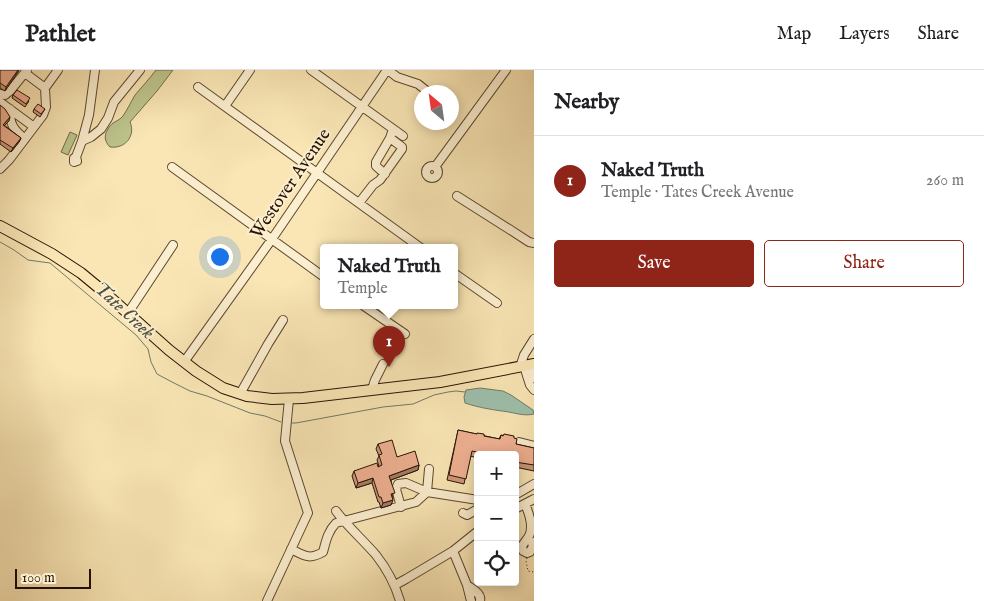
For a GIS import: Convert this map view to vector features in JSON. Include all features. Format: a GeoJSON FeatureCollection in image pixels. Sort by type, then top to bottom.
{"type":"FeatureCollection","features":[{"type":"Feature","properties":{"kind":"main road"},"geometry":{"type":"LineString","coordinates":[[0,226],[69,264],[93,282],[184,362],[212,382],[240,394],[260,398],[302,398],[440,382],[527,365]]}},
{"type":"Feature","properties":{"kind":"street"},"geometry":{"type":"LineString","coordinates":[[0,169],[44,115],[46,106],[45,88],[58,70]]}},
{"type":"Feature","properties":{"kind":"street"},"geometry":{"type":"LineString","coordinates":[[76,157],[89,115],[95,70]]}},
{"type":"Feature","properties":{"kind":"street"},"geometry":{"type":"LineString","coordinates":[[82,141],[101,129],[108,118],[114,102],[140,70]]}},
{"type":"Feature","properties":{"kind":"street"},"geometry":{"type":"LineString","coordinates":[[225,106],[250,70]]}},
{"type":"Feature","properties":{"kind":"street"},"geometry":{"type":"LineString","coordinates":[[310,70],[403,136]]}},
{"type":"Feature","properties":{"kind":"street"},"geometry":{"type":"LineString","coordinates":[[387,70],[397,77],[419,85]]}},
{"type":"Feature","properties":{"kind":"street","name":"Westover Avenue"},"geometry":{"type":"LineString","coordinates":[[184,362],[387,70]]}},
{"type":"Feature","properties":{"kind":"street"},"geometry":{"type":"LineString","coordinates":[[435,167],[506,70]]}},
{"type":"Feature","properties":{"kind":"street"},"geometry":{"type":"LineString","coordinates":[[0,94],[5,95],[10,91],[26,72],[45,88]]}},
{"type":"Feature","properties":{"kind":"street"},"geometry":{"type":"LineString","coordinates":[[198,87],[415,244]]}},
{"type":"Feature","properties":{"kind":"street"},"geometry":{"type":"LineString","coordinates":[[0,102],[34,127]]}},
{"type":"Feature","properties":{"kind":"street"},"geometry":{"type":"LineString","coordinates":[[10,109],[12,126],[25,139]]}},
{"type":"Feature","properties":{"kind":"street"},"geometry":{"type":"LineString","coordinates":[[385,174],[376,166],[376,162],[393,129]]}},
{"type":"Feature","properties":{"kind":"street"},"geometry":{"type":"LineString","coordinates":[[359,204],[373,185],[385,174],[402,149],[390,138]]}},
{"type":"Feature","properties":{"kind":"street"},"geometry":{"type":"LineString","coordinates":[[172,167],[320,274]]}},
{"type":"Feature","properties":{"kind":"street"},"geometry":{"type":"LineString","coordinates":[[457,196],[509,230],[534,243]]}},
{"type":"Feature","properties":{"kind":"street"},"geometry":{"type":"LineString","coordinates":[[128,312],[173,245]]}},
{"type":"Feature","properties":{"kind":"street"},"geometry":{"type":"LineString","coordinates":[[458,275],[497,303]]}},
{"type":"Feature","properties":{"kind":"street"},"geometry":{"type":"LineString","coordinates":[[368,309],[406,334]]}},
{"type":"Feature","properties":{"kind":"street"},"geometry":{"type":"LineString","coordinates":[[240,394],[283,320]]}},
{"type":"Feature","properties":{"kind":"street"},"geometry":{"type":"LineString","coordinates":[[534,339],[524,354],[530,385],[534,390]]}},
{"type":"Feature","properties":{"kind":"street"},"geometry":{"type":"LineString","coordinates":[[372,389],[383,364]]}},
{"type":"Feature","properties":{"kind":"street"},"geometry":{"type":"LineString","coordinates":[[527,365],[534,378]]}},
{"type":"Feature","properties":{"kind":"street"},"geometry":{"type":"LineString","coordinates":[[267,601],[308,513],[285,441],[289,399]]}},
{"type":"Feature","properties":{"kind":"street"},"geometry":{"type":"LineString","coordinates":[[520,442],[534,446]]}},
{"type":"Feature","properties":{"kind":"street"},"geometry":{"type":"LineString","coordinates":[[291,549],[308,558],[316,556],[323,552],[331,528],[336,524],[416,502],[427,492],[429,469]]}},
{"type":"Feature","properties":{"kind":"street"},"geometry":{"type":"LineString","coordinates":[[401,507],[396,489],[398,484],[406,483],[427,492],[474,499]]}},
{"type":"Feature","properties":{"kind":"street"},"geometry":{"type":"LineString","coordinates":[[519,493],[534,484]]}},
{"type":"Feature","properties":{"kind":"street"},"geometry":{"type":"LineString","coordinates":[[519,507],[534,499]]}},
{"type":"Feature","properties":{"kind":"street"},"geometry":{"type":"LineString","coordinates":[[525,504],[530,517],[532,532],[533,542],[530,552],[525,552],[522,548],[532,532]]}},
{"type":"Feature","properties":{"kind":"street"},"geometry":{"type":"LineString","coordinates":[[336,511],[377,557],[395,585],[400,601]]}},
{"type":"Feature","properties":{"kind":"street"},"geometry":{"type":"LineString","coordinates":[[463,513],[467,515],[474,512]]}},
{"type":"Feature","properties":{"kind":"street"},"geometry":{"type":"LineString","coordinates":[[395,585],[453,551],[474,534]]}},
{"type":"Feature","properties":{"kind":"street"},"geometry":{"type":"LineString","coordinates":[[453,551],[467,585],[471,601]]}},
{"type":"Feature","properties":{"kind":"street"},"geometry":{"type":"LineString","coordinates":[[467,585],[479,595],[480,601]]}},
{"type":"Feature","properties":{"kind":"path"},"geometry":{"type":"LineString","coordinates":[[530,552],[526,561],[528,571],[534,572]]}},
{"type":"Feature","properties":{"kind":"green space"},"geometry":{"type":"Polygon","coordinates":[[[156,70],[173,70],[130,122],[132,132],[125,144],[110,147],[105,138],[108,129],[111,124],[123,116],[135,95],[156,70]]]}},
{"type":"Feature","properties":{"kind":"green space"},"geometry":{"type":"Polygon","coordinates":[[[70,132],[77,135],[68,155],[61,152],[70,132]]]}},
{"type":"Feature","properties":{"kind":"shaded area"},"geometry":{"type":"Polygon","coordinates":[[[480,388],[503,391],[533,410],[534,414],[519,414],[482,408],[465,403],[466,390],[480,388]]]}},
{"type":"Feature","properties":{"kind":"building"},"geometry":{"type":"Polygon","coordinates":[[[0,70],[18,70],[6,87],[0,83],[0,70]]]}},
{"type":"Feature","properties":{"kind":"building"},"geometry":{"type":"Polygon","coordinates":[[[17,90],[30,98],[26,104],[13,95],[17,90]]]}},
{"type":"Feature","properties":{"kind":"building"},"geometry":{"type":"Polygon","coordinates":[[[38,104],[45,109],[41,114],[34,109],[38,104]]]}},
{"type":"Feature","properties":{"kind":"building"},"geometry":{"type":"Polygon","coordinates":[[[0,105],[10,117],[3,125],[21,138],[13,148],[0,140],[0,105]]]}},
{"type":"Feature","properties":{"kind":"building"},"geometry":{"type":"Polygon","coordinates":[[[458,430],[484,434],[484,436],[500,439],[501,435],[503,436],[504,434],[514,436],[517,439],[516,444],[534,448],[534,465],[519,463],[519,451],[472,451],[466,479],[449,475],[458,430]]]}},
{"type":"Feature","properties":{"kind":"building"},"geometry":{"type":"Polygon","coordinates":[[[392,440],[397,457],[415,451],[419,465],[389,476],[395,493],[391,494],[393,500],[383,503],[373,478],[358,483],[354,471],[377,463],[378,467],[382,465],[379,455],[382,454],[378,444],[392,440]]]}},
{"type":"Feature","properties":{"kind":"waterway","name":"Tate Creek"},"geometry":{"type":"LineString","coordinates":[[0,242],[28,260],[50,263],[136,335],[148,349],[151,362],[157,374],[190,391],[281,422]]}},
{"type":"Feature","properties":{"kind":"waterway","name":"Tate Creek"},"geometry":{"type":"LineString","coordinates":[[292,423],[383,407],[413,404],[434,395],[448,392],[465,392]]}},
{"type":"Feature","properties":{"kind":"place","name":"Naked Truth"},"geometry":{"type":"Point","coordinates":[389,367]}}]}
